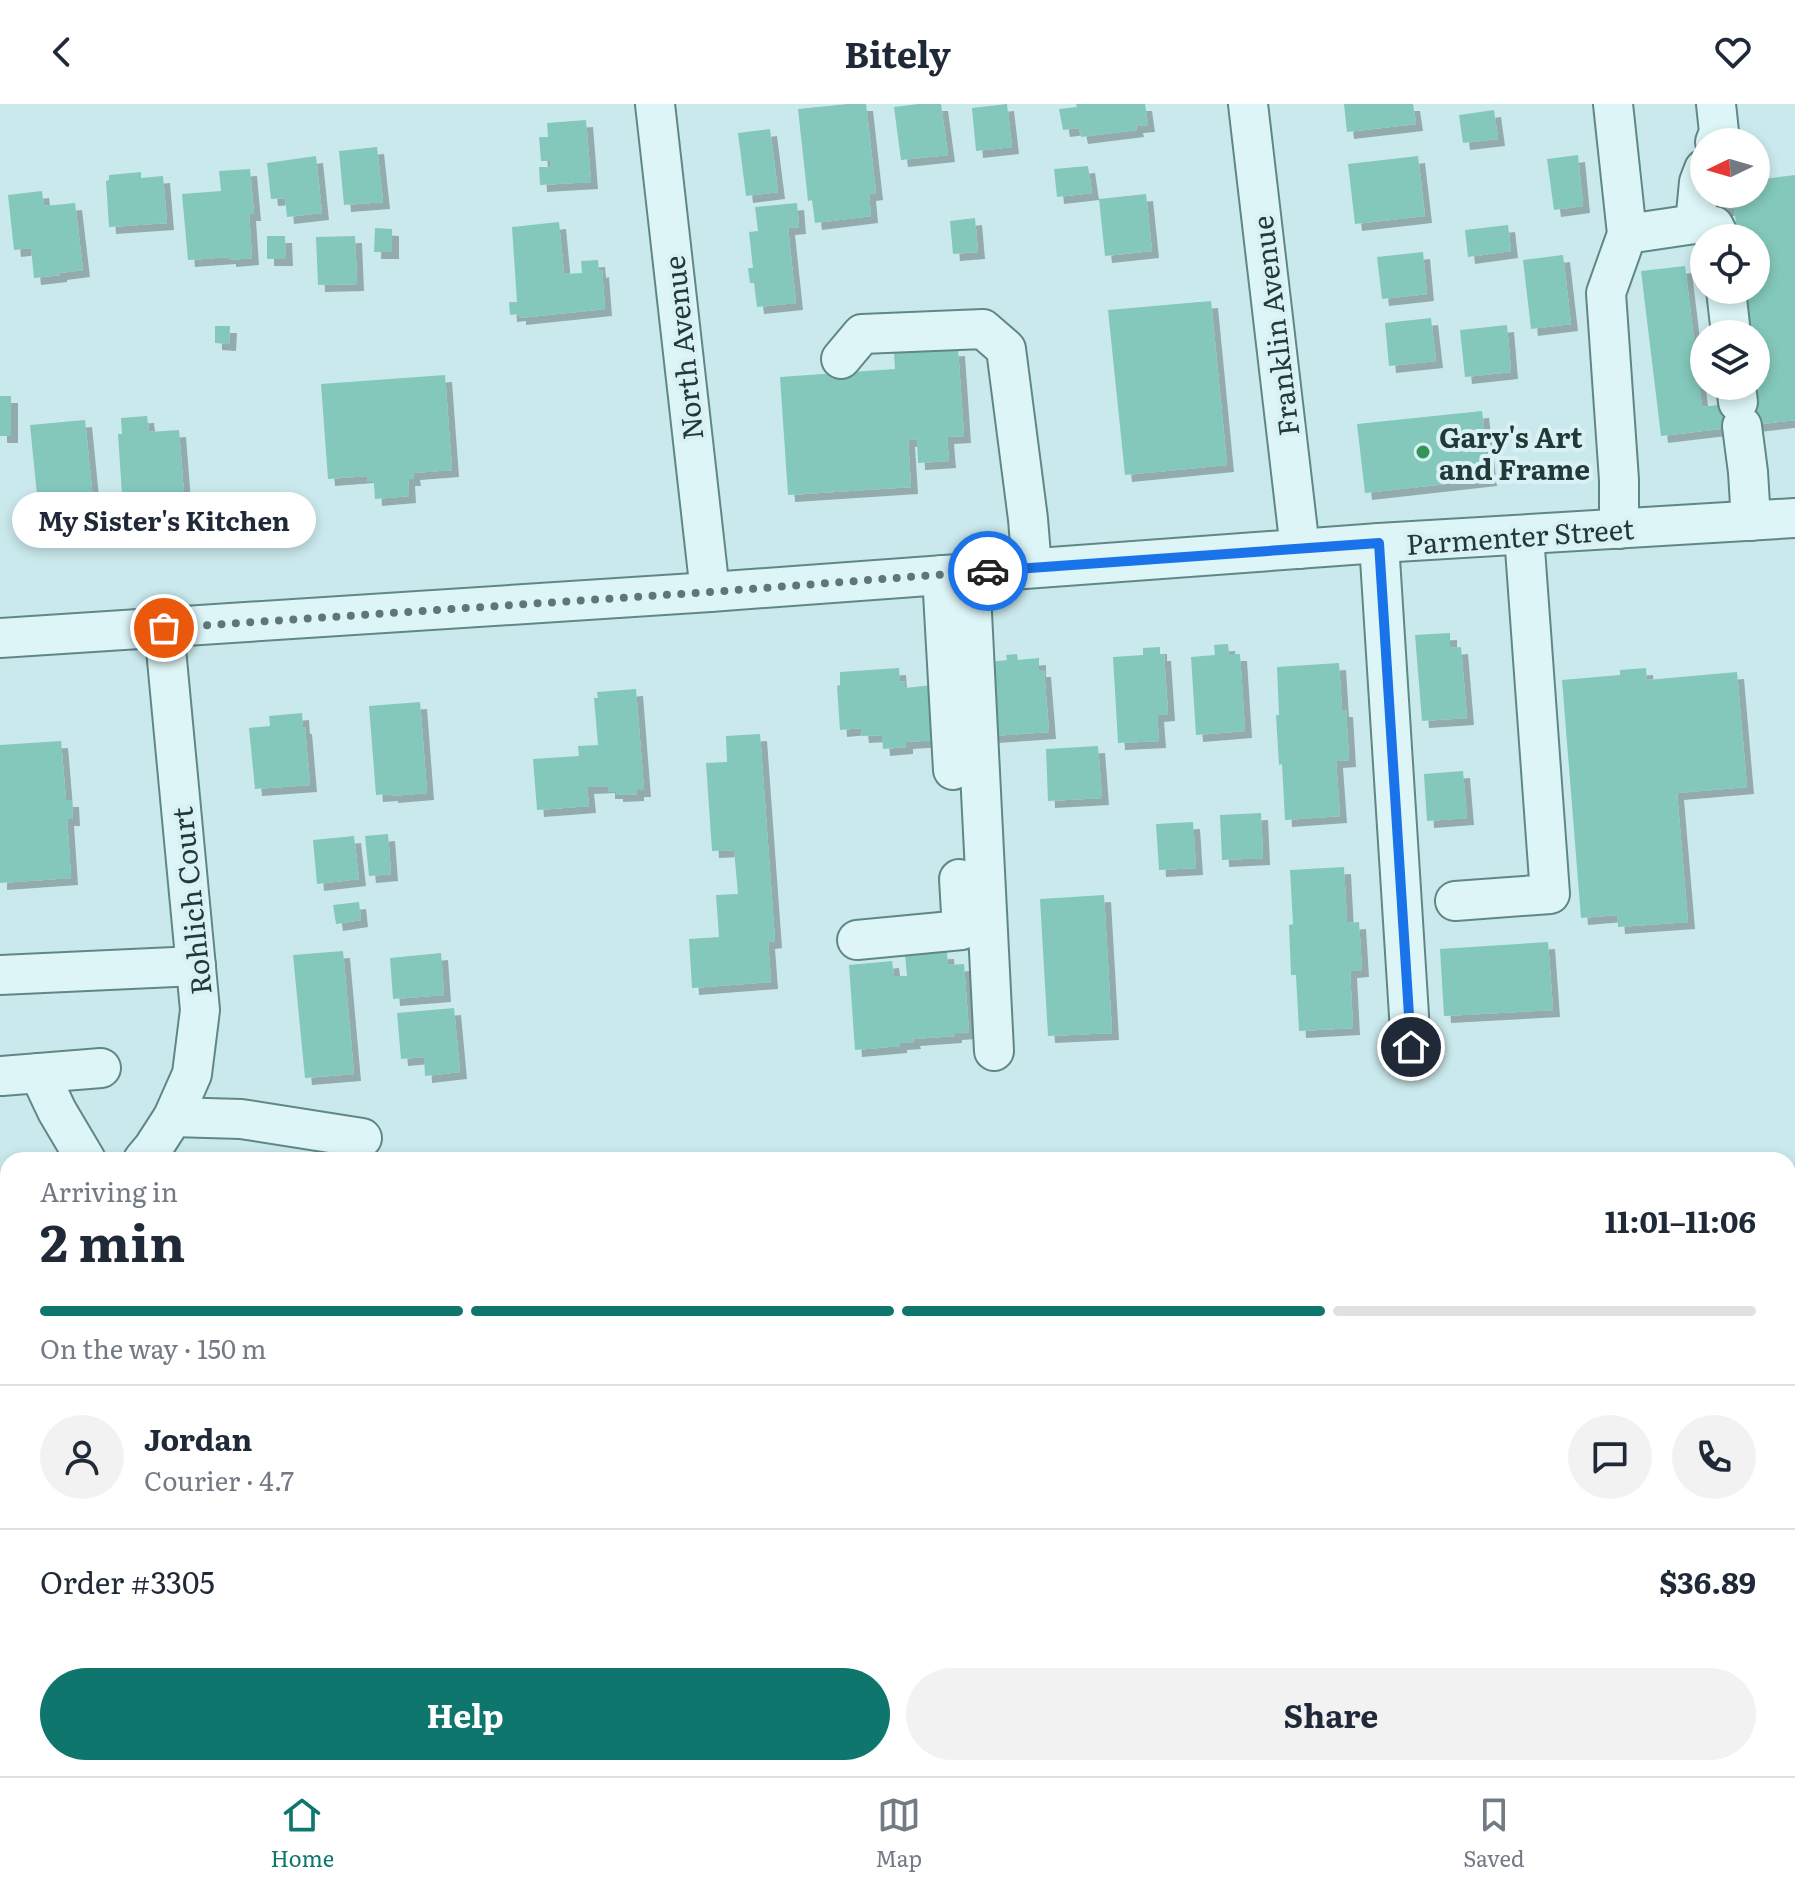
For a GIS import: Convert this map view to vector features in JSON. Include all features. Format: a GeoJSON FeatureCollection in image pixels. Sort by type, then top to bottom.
{"type":"FeatureCollection","features":[{"type":"Feature","properties":{"kind":"street","name":"North Avenue"},"geometry":{"type":"LineString","coordinates":[[655,104],[710,592]]}},
{"type":"Feature","properties":{"kind":"street","name":"Franklin Avenue"},"geometry":{"type":"LineString","coordinates":[[1248,104],[1300,549]]}},
{"type":"Feature","properties":{"kind":"street"},"geometry":{"type":"LineString","coordinates":[[1613,104],[1627,234],[1606,293],[1619,480],[1619,529]]}},
{"type":"Feature","properties":{"kind":"street"},"geometry":{"type":"LineString","coordinates":[[1716,104],[1719,128]]}},
{"type":"Feature","properties":{"kind":"street"},"geometry":{"type":"LineString","coordinates":[[1627,234],[1690,232]]}},
{"type":"Feature","properties":{"kind":"street"},"geometry":{"type":"LineString","coordinates":[[841,359],[862,334],[983,329],[1006,349],[1032,568]]}},
{"type":"Feature","properties":{"kind":"street"},"geometry":{"type":"LineString","coordinates":[[1739,405],[1751,521]]}},
{"type":"Feature","properties":{"kind":"street","name":"Parmenter Street"},"geometry":{"type":"LineString","coordinates":[[0,638],[710,592],[1379,543],[1795,518]]}},
{"type":"Feature","properties":{"kind":"street"},"geometry":{"type":"LineString","coordinates":[[1455,901],[1550,894],[1524,535]]}},
{"type":"Feature","properties":{"kind":"street"},"geometry":{"type":"LineString","coordinates":[[1379,543],[1411,1047]]}},
{"type":"Feature","properties":{"kind":"street"},"geometry":{"type":"LineString","coordinates":[[857,940],[962,930],[956,574]]}},
{"type":"Feature","properties":{"kind":"street"},"geometry":{"type":"LineString","coordinates":[[956,574],[994,1051]]}},
{"type":"Feature","properties":{"kind":"street","name":"Rohlich Court"},"geometry":{"type":"LineString","coordinates":[[150,1152],[173,1117],[192,1074],[200,1010],[164,628]]}},
{"type":"Feature","properties":{"kind":"street"},"geometry":{"type":"LineString","coordinates":[[0,975],[196,966]]}},
{"type":"Feature","properties":{"kind":"street"},"geometry":{"type":"LineString","coordinates":[[81,1152],[57,1111],[21,1074],[101,1068]]}},
{"type":"Feature","properties":{"kind":"street"},"geometry":{"type":"LineString","coordinates":[[173,1117],[241,1119],[362,1138]]}},
{"type":"Feature","properties":{"kind":"building"},"geometry":{"type":"Polygon","coordinates":[[[866,104],[876,193],[869,194],[871,216],[815,223],[812,200],[808,201],[798,109],[866,104]]]}},
{"type":"Feature","properties":{"kind":"building"},"geometry":{"type":"Polygon","coordinates":[[[941,104],[948,155],[901,160],[894,107],[941,104]]]}},
{"type":"Feature","properties":{"kind":"building"},"geometry":{"type":"Polygon","coordinates":[[[1007,104],[1012,147],[976,151],[972,108],[1007,104]]]}},
{"type":"Feature","properties":{"kind":"building"},"geometry":{"type":"Polygon","coordinates":[[[1076,104],[1145,104],[1148,125],[1136,126],[1137,130],[1081,137],[1079,128],[1063,130],[1059,109],[1077,107],[1076,104]]]}},
{"type":"Feature","properties":{"kind":"building"},"geometry":{"type":"Polygon","coordinates":[[[1344,104],[1413,104],[1416,124],[1347,132],[1344,104]]]}},
{"type":"Feature","properties":{"kind":"building"},"geometry":{"type":"Polygon","coordinates":[[[1494,110],[1498,139],[1463,143],[1459,115],[1494,110]]]}},
{"type":"Feature","properties":{"kind":"building"},"geometry":{"type":"Polygon","coordinates":[[[586,120],[591,182],[540,185],[539,167],[550,167],[550,161],[541,161],[539,137],[548,137],[547,123],[586,120]]]}},
{"type":"Feature","properties":{"kind":"building"},"geometry":{"type":"Polygon","coordinates":[[[770,129],[778,192],[746,196],[738,133],[770,129]]]}},
{"type":"Feature","properties":{"kind":"building"},"geometry":{"type":"Polygon","coordinates":[[[377,147],[383,202],[344,205],[339,151],[377,147]]]}},
{"type":"Feature","properties":{"kind":"building"},"geometry":{"type":"Polygon","coordinates":[[[1578,155],[1583,206],[1554,210],[1547,159],[1578,155]]]}},
{"type":"Feature","properties":{"kind":"building"},"geometry":{"type":"Polygon","coordinates":[[[316,156],[322,213],[287,217],[285,198],[271,199],[267,163],[316,156]]]}},
{"type":"Feature","properties":{"kind":"building"},"geometry":{"type":"Polygon","coordinates":[[[1418,156],[1425,216],[1355,224],[1348,164],[1418,156]]]}},
{"type":"Feature","properties":{"kind":"building"},"geometry":{"type":"Polygon","coordinates":[[[1088,166],[1092,193],[1057,197],[1054,169],[1088,166]]]}},
{"type":"Feature","properties":{"kind":"building"},"geometry":{"type":"Polygon","coordinates":[[[250,169],[254,214],[249,214],[252,258],[188,260],[182,194],[221,191],[219,171],[250,169]]]}},
{"type":"Feature","properties":{"kind":"building"},"geometry":{"type":"Polygon","coordinates":[[[141,172],[141,178],[163,176],[167,223],[109,227],[106,181],[109,175],[141,172]]]}},
{"type":"Feature","properties":{"kind":"building"},"geometry":{"type":"Polygon","coordinates":[[[1795,175],[1795,420],[1661,436],[1641,271],[1685,266],[1692,320],[1690,400],[1701,400],[1702,407],[1770,400],[1770,320],[1748,320],[1746,304],[1770,304],[1770,224],[1736,224],[1734,208],[1770,208],[1770,178],[1795,175]]]}},
{"type":"Feature","properties":{"kind":"building"},"geometry":{"type":"Polygon","coordinates":[[[42,191],[44,206],[75,203],[83,270],[34,278],[31,248],[14,250],[8,195],[42,191]]]}},
{"type":"Feature","properties":{"kind":"building"},"geometry":{"type":"Polygon","coordinates":[[[1146,194],[1152,251],[1105,256],[1099,199],[1146,194]]]}},
{"type":"Feature","properties":{"kind":"building"},"geometry":{"type":"Polygon","coordinates":[[[797,203],[799,227],[788,228],[796,303],[757,307],[754,283],[750,283],[748,268],[753,268],[749,232],[758,231],[755,207],[797,203]]]}},
{"type":"Feature","properties":{"kind":"building"},"geometry":{"type":"Polygon","coordinates":[[[975,218],[978,252],[953,254],[950,221],[975,218]]]}},
{"type":"Feature","properties":{"kind":"building"},"geometry":{"type":"Polygon","coordinates":[[[559,222],[564,274],[582,273],[581,261],[598,260],[599,271],[602,270],[605,309],[519,318],[519,314],[510,315],[509,302],[517,302],[512,227],[559,222]]]}},
{"type":"Feature","properties":{"kind":"building"},"geometry":{"type":"Polygon","coordinates":[[[1508,225],[1511,251],[1468,257],[1465,230],[1508,225]]]}},
{"type":"Feature","properties":{"kind":"building"},"geometry":{"type":"Polygon","coordinates":[[[375,228],[392,229],[392,252],[374,252],[375,228]]]}},
{"type":"Feature","properties":{"kind":"building"},"geometry":{"type":"Polygon","coordinates":[[[267,236],[285,236],[286,259],[267,259],[267,236]]]}},
{"type":"Feature","properties":{"kind":"building"},"geometry":{"type":"Polygon","coordinates":[[[355,236],[357,284],[318,285],[316,237],[355,236]]]}},
{"type":"Feature","properties":{"kind":"building"},"geometry":{"type":"Polygon","coordinates":[[[1423,252],[1427,294],[1382,299],[1377,257],[1423,252]]]}},
{"type":"Feature","properties":{"kind":"building"},"geometry":{"type":"Polygon","coordinates":[[[1563,255],[1571,324],[1531,329],[1523,260],[1563,255]]]}},
{"type":"Feature","properties":{"kind":"building"},"geometry":{"type":"Polygon","coordinates":[[[1211,301],[1227,465],[1125,475],[1108,310],[1211,301]]]}},
{"type":"Feature","properties":{"kind":"building"},"geometry":{"type":"Polygon","coordinates":[[[1431,318],[1436,361],[1389,366],[1385,323],[1431,318]]]}},
{"type":"Feature","properties":{"kind":"building"},"geometry":{"type":"Polygon","coordinates":[[[1507,325],[1511,372],[1465,377],[1460,330],[1507,325]]]}},
{"type":"Feature","properties":{"kind":"building"},"geometry":{"type":"Polygon","coordinates":[[[215,326],[230,326],[229,344],[215,343],[215,326]]]}},
{"type":"Feature","properties":{"kind":"building"},"geometry":{"type":"Polygon","coordinates":[[[958,349],[964,436],[947,437],[949,461],[918,463],[917,439],[908,440],[911,487],[788,495],[780,377],[895,369],[894,353],[958,349]]]}},
{"type":"Feature","properties":{"kind":"building"},"geometry":{"type":"Polygon","coordinates":[[[445,375],[452,470],[413,473],[414,479],[408,479],[409,496],[375,499],[374,482],[367,482],[367,476],[328,479],[321,384],[445,375]]]}},
{"type":"Feature","properties":{"kind":"building"},"geometry":{"type":"Polygon","coordinates":[[[0,396],[11,396],[11,436],[0,436],[0,396]]]}},
{"type":"Feature","properties":{"kind":"building","name":"Gary's Art and Frame"},"geometry":{"type":"Polygon","coordinates":[[[1482,411],[1490,479],[1365,493],[1357,424],[1482,411]]]}},
{"type":"Feature","properties":{"kind":"building"},"geometry":{"type":"Polygon","coordinates":[[[147,416],[149,432],[179,430],[186,520],[124,525],[118,434],[122,434],[121,418],[147,416]]]}},
{"type":"Feature","properties":{"kind":"building"},"geometry":{"type":"Polygon","coordinates":[[[85,420],[95,520],[77,521],[79,530],[59,532],[58,523],[40,525],[30,425],[85,420]]]}},
{"type":"Feature","properties":{"kind":"building"},"geometry":{"type":"Polygon","coordinates":[[[1450,633],[1450,648],[1461,647],[1467,718],[1422,721],[1415,635],[1450,633]]]}},
{"type":"Feature","properties":{"kind":"building"},"geometry":{"type":"Polygon","coordinates":[[[1228,644],[1229,654],[1240,654],[1245,731],[1196,735],[1191,657],[1215,655],[1214,645],[1228,644]]]}},
{"type":"Feature","properties":{"kind":"building"},"geometry":{"type":"Polygon","coordinates":[[[1160,647],[1160,654],[1164,654],[1168,714],[1157,715],[1159,741],[1118,743],[1113,657],[1143,655],[1143,648],[1160,647]]]}},
{"type":"Feature","properties":{"kind":"building"},"geometry":{"type":"Polygon","coordinates":[[[1017,654],[1018,660],[1039,658],[1039,670],[1044,670],[1049,732],[991,736],[990,662],[1007,660],[1006,655],[1017,654]]]}},
{"type":"Feature","properties":{"kind":"building"},"geometry":{"type":"Polygon","coordinates":[[[1339,663],[1349,760],[1336,761],[1340,816],[1285,820],[1276,715],[1279,715],[1277,667],[1339,663]]]}},
{"type":"Feature","properties":{"kind":"building"},"geometry":{"type":"Polygon","coordinates":[[[899,668],[900,682],[905,681],[905,688],[932,685],[937,740],[906,742],[906,747],[883,749],[882,735],[862,736],[861,728],[840,730],[837,686],[840,685],[840,672],[899,668]]]}},
{"type":"Feature","properties":{"kind":"building"},"geometry":{"type":"Polygon","coordinates":[[[1646,668],[1647,680],[1737,672],[1747,787],[1677,793],[1688,922],[1618,927],[1617,915],[1581,918],[1562,680],[1620,675],[1620,670],[1646,668]]]}},
{"type":"Feature","properties":{"kind":"building"},"geometry":{"type":"Polygon","coordinates":[[[636,689],[644,790],[637,790],[637,794],[616,795],[616,792],[608,792],[608,786],[587,787],[589,806],[537,810],[533,759],[579,756],[578,746],[598,745],[594,698],[598,698],[597,692],[636,689]]]}},
{"type":"Feature","properties":{"kind":"building"},"geometry":{"type":"Polygon","coordinates":[[[420,702],[427,793],[376,795],[369,706],[420,702]]]}},
{"type":"Feature","properties":{"kind":"building"},"geometry":{"type":"Polygon","coordinates":[[[302,713],[310,785],[255,789],[249,728],[270,726],[269,716],[302,713]]]}},
{"type":"Feature","properties":{"kind":"building"},"geometry":{"type":"Polygon","coordinates":[[[760,734],[775,941],[768,942],[771,982],[692,988],[689,939],[719,937],[716,895],[738,894],[734,850],[712,851],[706,763],[727,762],[726,736],[760,734]]]}},
{"type":"Feature","properties":{"kind":"building"},"geometry":{"type":"Polygon","coordinates":[[[61,741],[66,800],[72,800],[73,819],[67,819],[71,878],[0,883],[0,745],[61,741]]]}},
{"type":"Feature","properties":{"kind":"building"},"geometry":{"type":"Polygon","coordinates":[[[1098,746],[1102,798],[1048,801],[1046,749],[1098,746]]]}},
{"type":"Feature","properties":{"kind":"building"},"geometry":{"type":"Polygon","coordinates":[[[1463,771],[1467,818],[1427,821],[1424,774],[1463,771]]]}},
{"type":"Feature","properties":{"kind":"building"},"geometry":{"type":"Polygon","coordinates":[[[1261,813],[1263,858],[1222,860],[1220,815],[1261,813]]]}},
{"type":"Feature","properties":{"kind":"building"},"geometry":{"type":"Polygon","coordinates":[[[1193,822],[1196,868],[1159,870],[1156,824],[1193,822]]]}},
{"type":"Feature","properties":{"kind":"building"},"geometry":{"type":"Polygon","coordinates":[[[388,834],[391,874],[369,876],[365,836],[388,834]]]}},
{"type":"Feature","properties":{"kind":"building"},"geometry":{"type":"Polygon","coordinates":[[[354,836],[359,879],[317,884],[313,840],[354,836]]]}},
{"type":"Feature","properties":{"kind":"building"},"geometry":{"type":"Polygon","coordinates":[[[1344,867],[1347,923],[1359,922],[1362,970],[1350,971],[1353,1028],[1299,1031],[1296,975],[1291,975],[1289,925],[1293,924],[1290,870],[1344,867]]]}},
{"type":"Feature","properties":{"kind":"building"},"geometry":{"type":"Polygon","coordinates":[[[1104,895],[1112,1033],[1048,1036],[1040,899],[1104,895]]]}},
{"type":"Feature","properties":{"kind":"building"},"geometry":{"type":"Polygon","coordinates":[[[359,902],[361,920],[336,924],[333,905],[359,902]]]}},
{"type":"Feature","properties":{"kind":"building"},"geometry":{"type":"Polygon","coordinates":[[[1548,942],[1553,1010],[1444,1016],[1440,949],[1548,942]]]}},
{"type":"Feature","properties":{"kind":"building"},"geometry":{"type":"Polygon","coordinates":[[[343,951],[354,1074],[305,1078],[293,955],[343,951]]]}},
{"type":"Feature","properties":{"kind":"building"},"geometry":{"type":"Polygon","coordinates":[[[947,952],[948,965],[964,964],[969,1032],[913,1039],[914,1042],[900,1043],[900,1046],[855,1050],[849,965],[892,961],[894,976],[907,976],[905,954],[947,952]]]}},
{"type":"Feature","properties":{"kind":"building"},"geometry":{"type":"Polygon","coordinates":[[[441,953],[444,995],[393,999],[390,958],[441,953]]]}},
{"type":"Feature","properties":{"kind":"building"},"geometry":{"type":"Polygon","coordinates":[[[454,1008],[460,1072],[425,1076],[424,1057],[401,1059],[397,1013],[454,1008]]]}},
{"type":"Feature","properties":{"kind":"way so far"},"geometry":{"type":"LineString","coordinates":[[164,628],[988,571]]}},
{"type":"Feature","properties":{"kind":"place","name":"Gary's Art and Frame"},"geometry":{"type":"Point","coordinates":[1423,452]}},
{"type":"Feature","properties":{"kind":"place","name":"My Sister's Kitchen"},"geometry":{"type":"Point","coordinates":[164,628]}},
{"type":"Feature","properties":{"kind":"route"},"geometry":{"type":"LineString","coordinates":[[988,571],[1379,543],[1411,1047]]}}]}
